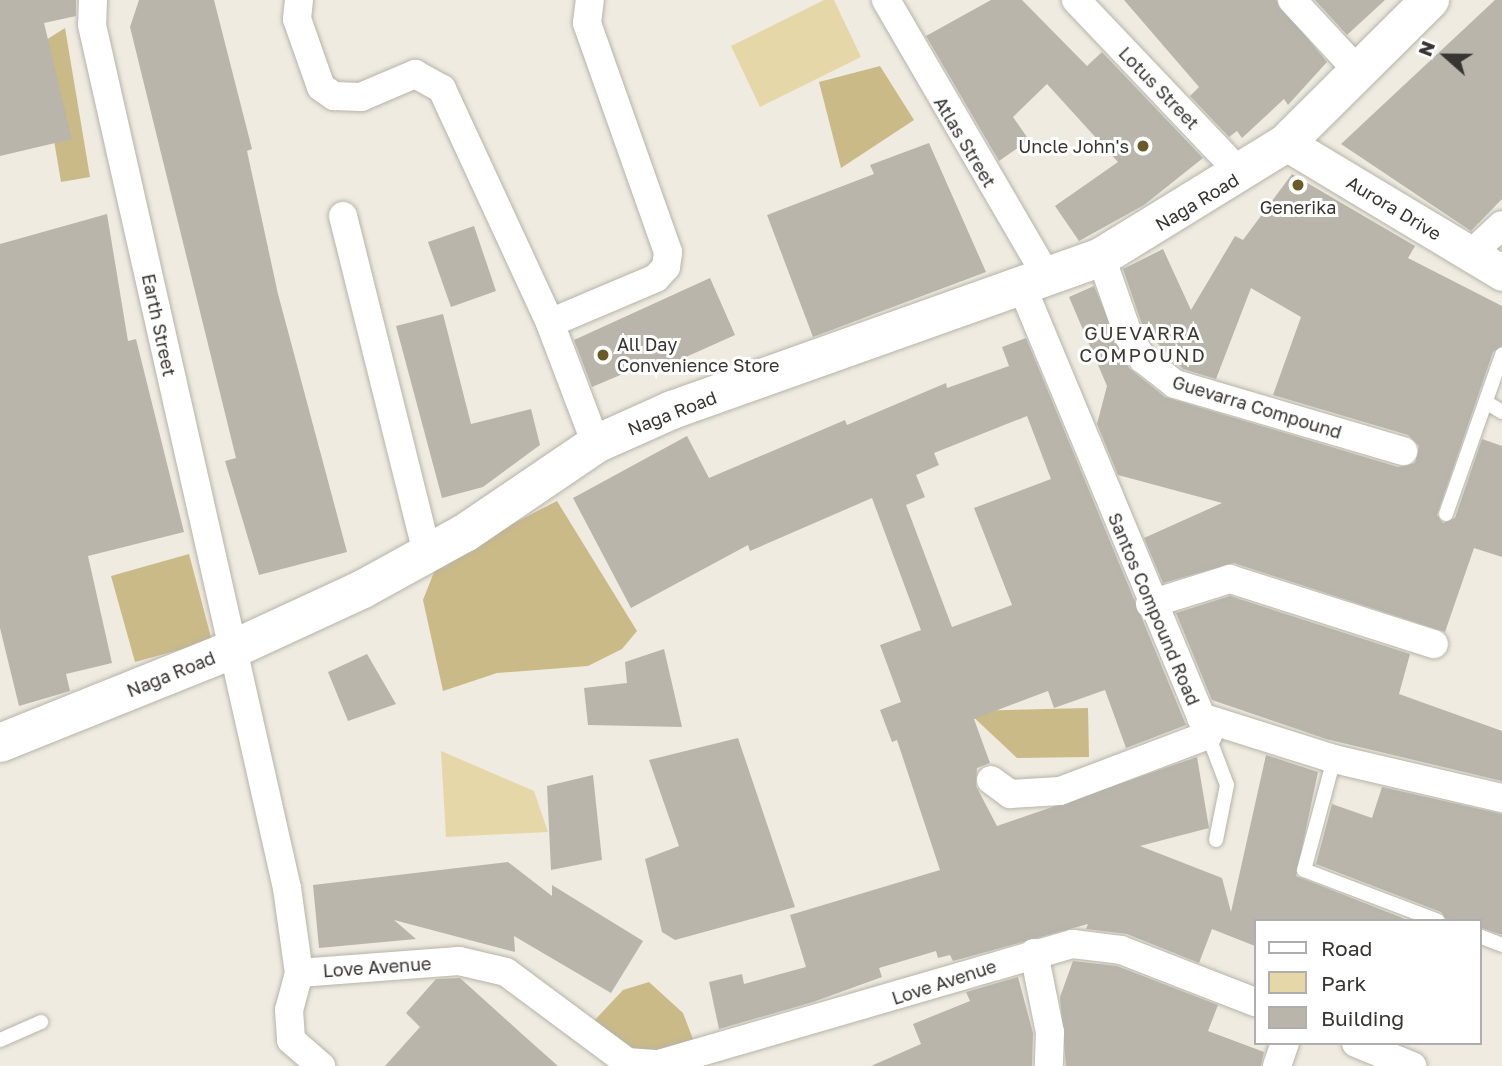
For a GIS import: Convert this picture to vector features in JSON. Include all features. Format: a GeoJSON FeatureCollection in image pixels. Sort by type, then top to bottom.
{"type":"FeatureCollection","features":[{"type":"Feature","properties":{"kind":"main road","name":"Naga Road"},"geometry":{"type":"LineString","coordinates":[[0,743],[231,650],[427,554],[596,444],[672,410],[1036,285],[1101,257],[1242,175],[1286,143],[1430,0]]}},
{"type":"Feature","properties":{"kind":"street","name":"Earth Street"},"geometry":{"type":"LineString","coordinates":[[93,0],[92,25],[231,650]]}},
{"type":"Feature","properties":{"kind":"street"},"geometry":{"type":"LineString","coordinates":[[299,0],[297,19],[321,87],[334,96],[362,97],[415,74],[442,89],[550,323],[596,444]]}},
{"type":"Feature","properties":{"kind":"street"},"geometry":{"type":"LineString","coordinates":[[550,323],[656,278],[666,267],[668,251],[587,23],[590,0]]}},
{"type":"Feature","properties":{"kind":"street","name":"Atlas Street"},"geometry":{"type":"LineString","coordinates":[[886,0],[1036,285]]}},
{"type":"Feature","properties":{"kind":"street","name":"Lotus Street"},"geometry":{"type":"LineString","coordinates":[[1076,0],[1242,175]]}},
{"type":"Feature","properties":{"kind":"street"},"geometry":{"type":"LineString","coordinates":[[1292,0],[1359,72]]}},
{"type":"Feature","properties":{"kind":"street","name":"Aurora Drive"},"geometry":{"type":"LineString","coordinates":[[1286,143],[1502,272]]}},
{"type":"Feature","properties":{"kind":"street"},"geometry":{"type":"LineString","coordinates":[[343,215],[427,554]]}},
{"type":"Feature","properties":{"kind":"street"},"geometry":{"type":"LineString","coordinates":[[1471,254],[1502,225]]}},
{"type":"Feature","properties":{"kind":"street","name":"Guevarra Compound"},"geometry":{"type":"LineString","coordinates":[[1101,257],[1129,337],[1143,359],[1175,384],[1403,451]]}},
{"type":"Feature","properties":{"kind":"street","name":"Santos Compound Road"},"geometry":{"type":"LineString","coordinates":[[1036,285],[1150,604],[1204,726],[1502,798]]}},
{"type":"Feature","properties":{"kind":"street"},"geometry":{"type":"LineString","coordinates":[[1150,604],[1230,579],[1434,644]]}},
{"type":"Feature","properties":{"kind":"street","name":"Love Avenue"},"geometry":{"type":"LineString","coordinates":[[231,650],[287,888],[299,973],[458,961],[506,971],[626,1064],[659,1064],[800,1028],[1034,953],[1095,942],[1254,1003]]}},
{"type":"Feature","properties":{"kind":"street"},"geometry":{"type":"LineString","coordinates":[[991,780],[1010,794],[1037,796],[1204,726]]}},
{"type":"Feature","properties":{"kind":"street"},"geometry":{"type":"LineString","coordinates":[[1034,953],[1050,1032],[1049,1066]]}},
{"type":"Feature","properties":{"kind":"street"},"geometry":{"type":"LineString","coordinates":[[299,973],[289,1010],[291,1040],[321,1066]]}},
{"type":"Feature","properties":{"kind":"street"},"geometry":{"type":"LineString","coordinates":[[1277,1066],[1284,1045]]}},
{"type":"Feature","properties":{"kind":"street"},"geometry":{"type":"LineString","coordinates":[[1361,1045],[1412,1066]]}},
{"type":"Feature","properties":{"kind":"lane"},"geometry":{"type":"LineString","coordinates":[[1446,514],[1502,355]]}},
{"type":"Feature","properties":{"kind":"lane"},"geometry":{"type":"LineString","coordinates":[[1486,402],[1502,412]]}},
{"type":"Feature","properties":{"kind":"lane"},"geometry":{"type":"LineString","coordinates":[[1204,726],[1227,785],[1216,840]]}},
{"type":"Feature","properties":{"kind":"lane"},"geometry":{"type":"LineString","coordinates":[[1334,759],[1304,870],[1433,919]]}},
{"type":"Feature","properties":{"kind":"lane"},"geometry":{"type":"LineString","coordinates":[[1481,937],[1502,944]]}},
{"type":"Feature","properties":{"kind":"lane"},"geometry":{"type":"LineString","coordinates":[[0,1040],[41,1022]]}},
{"type":"Feature","properties":{"kind":"green space"},"geometry":{"type":"Polygon","coordinates":[[[824,0],[834,0],[861,57],[760,107],[731,46],[824,0]]]}},
{"type":"Feature","properties":{"kind":"green space"},"geometry":{"type":"Polygon","coordinates":[[[441,751],[534,791],[548,832],[446,837],[441,751]]]}},
{"type":"Feature","properties":{"kind":"shaded area"},"geometry":{"type":"Polygon","coordinates":[[[65,28],[90,177],[61,182],[38,45],[65,28]]]}},
{"type":"Feature","properties":{"kind":"shaded area"},"geometry":{"type":"Polygon","coordinates":[[[880,66],[914,120],[841,168],[819,82],[880,66]]]}},
{"type":"Feature","properties":{"kind":"shaded area"},"geometry":{"type":"Polygon","coordinates":[[[557,501],[637,631],[622,649],[588,666],[497,673],[443,691],[423,600],[438,562],[557,501]]]}},
{"type":"Feature","properties":{"kind":"shaded area"},"geometry":{"type":"Polygon","coordinates":[[[189,554],[212,641],[135,662],[111,576],[189,554]]]}},
{"type":"Feature","properties":{"kind":"shaded area"},"geometry":{"type":"Polygon","coordinates":[[[1088,708],[1089,757],[1017,758],[967,711],[1088,708]]]}},
{"type":"Feature","properties":{"kind":"shaded area"},"geometry":{"type":"Polygon","coordinates":[[[649,982],[683,1013],[696,1047],[650,1059],[601,1035],[593,1022],[623,990],[649,982]]]}},
{"type":"Feature","properties":{"kind":"building"},"geometry":{"type":"Polygon","coordinates":[[[0,0],[76,0],[76,16],[44,23],[72,139],[0,156],[0,0]]]}},
{"type":"Feature","properties":{"kind":"building"},"geometry":{"type":"Polygon","coordinates":[[[139,0],[214,0],[252,149],[247,151],[278,294],[347,552],[259,575],[225,461],[236,458],[130,27],[139,0]]]}},
{"type":"Feature","properties":{"kind":"building"},"geometry":{"type":"Polygon","coordinates":[[[991,0],[1022,0],[1087,66],[1102,52],[1203,158],[1144,205],[1079,241],[1055,206],[1118,162],[1047,84],[1013,117],[1029,140],[999,161],[926,36],[991,0]]]}},
{"type":"Feature","properties":{"kind":"building"},"geometry":{"type":"Polygon","coordinates":[[[1124,0],[1276,0],[1327,62],[1288,105],[1284,99],[1242,138],[1237,131],[1229,137],[1190,96],[1199,87],[1124,0]]]}},
{"type":"Feature","properties":{"kind":"building"},"geometry":{"type":"Polygon","coordinates":[[[1315,0],[1385,0],[1347,35],[1315,0]]]}},
{"type":"Feature","properties":{"kind":"building"},"geometry":{"type":"Polygon","coordinates":[[[1495,0],[1502,0],[1502,199],[1471,231],[1341,144],[1495,0]]]}},
{"type":"Feature","properties":{"kind":"building"},"geometry":{"type":"Polygon","coordinates":[[[929,143],[986,272],[813,337],[767,215],[874,174],[870,165],[929,143]]]}},
{"type":"Feature","properties":{"kind":"building"},"geometry":{"type":"Polygon","coordinates":[[[1292,174],[1415,246],[1408,258],[1502,306],[1502,346],[1493,352],[1437,515],[1443,523],[1455,518],[1482,439],[1502,446],[1502,557],[1474,548],[1445,632],[1234,563],[1163,583],[1144,538],[1222,503],[1118,475],[1097,424],[1107,386],[1069,297],[1094,286],[1129,368],[1165,397],[1398,467],[1415,463],[1419,446],[1408,435],[1273,395],[1301,317],[1251,288],[1216,379],[1183,369],[1144,330],[1123,269],[1163,249],[1191,310],[1235,236],[1243,240],[1292,174]]]}},
{"type":"Feature","properties":{"kind":"building"},"geometry":{"type":"Polygon","coordinates":[[[107,214],[128,341],[136,339],[184,532],[88,556],[112,663],[66,674],[70,691],[19,706],[0,628],[0,244],[107,214]]]}},
{"type":"Feature","properties":{"kind":"building"},"geometry":{"type":"Polygon","coordinates":[[[474,226],[496,291],[451,307],[428,242],[474,226]]]}},
{"type":"Feature","properties":{"kind":"building"},"geometry":{"type":"Polygon","coordinates":[[[710,278],[735,335],[648,374],[644,365],[592,387],[574,340],[710,278]]]}},
{"type":"Feature","properties":{"kind":"building"},"geometry":{"type":"Polygon","coordinates":[[[443,314],[471,424],[531,409],[540,445],[483,487],[442,498],[396,326],[443,314]]]}},
{"type":"Feature","properties":{"kind":"building"},"geometry":{"type":"Polygon","coordinates":[[[1026,338],[1186,725],[1126,748],[1105,690],[1054,708],[1048,691],[974,719],[990,763],[977,768],[976,786],[997,826],[1197,757],[1209,828],[1140,846],[1222,878],[1231,912],[1266,755],[1318,772],[1296,876],[1405,919],[1254,919],[1254,946],[1212,929],[1199,963],[1127,934],[1086,929],[1088,924],[953,961],[950,955],[938,958],[936,951],[879,968],[882,977],[813,1002],[719,1029],[709,982],[742,974],[744,984],[806,967],[790,915],[940,870],[897,740],[892,742],[880,710],[901,702],[880,645],[921,630],[872,498],[750,551],[748,545],[631,608],[573,498],[687,436],[709,478],[845,420],[847,425],[946,383],[947,388],[1009,366],[1002,347],[1026,338]],[[1027,416],[934,453],[939,465],[916,475],[925,497],[906,505],[952,627],[1012,605],[974,508],[1051,479],[1027,416]]]}},
{"type":"Feature","properties":{"kind":"building"},"geometry":{"type":"Polygon","coordinates":[[[1230,596],[1410,654],[1399,694],[1502,731],[1502,781],[1326,739],[1212,700],[1176,613],[1230,596]]]}},
{"type":"Feature","properties":{"kind":"building"},"geometry":{"type":"Polygon","coordinates":[[[664,649],[682,727],[588,725],[584,688],[627,683],[625,662],[664,649]]]}},
{"type":"Feature","properties":{"kind":"building"},"geometry":{"type":"Polygon","coordinates":[[[367,654],[396,704],[348,721],[328,672],[367,654]]]}},
{"type":"Feature","properties":{"kind":"building"},"geometry":{"type":"Polygon","coordinates":[[[738,738],[795,907],[675,940],[662,932],[645,859],[679,846],[649,760],[738,738]]]}},
{"type":"Feature","properties":{"kind":"building"},"geometry":{"type":"Polygon","coordinates":[[[593,775],[602,860],[551,870],[547,786],[593,775]]]}},
{"type":"Feature","properties":{"kind":"building"},"geometry":{"type":"Polygon","coordinates":[[[1382,787],[1502,814],[1502,935],[1481,928],[1481,919],[1446,919],[1441,912],[1316,864],[1332,804],[1372,818],[1382,787]]]}},
{"type":"Feature","properties":{"kind":"building"},"geometry":{"type":"Polygon","coordinates":[[[508,862],[552,896],[552,885],[643,941],[611,993],[514,936],[515,952],[394,920],[416,939],[319,948],[313,885],[508,862]]]}},
{"type":"Feature","properties":{"kind":"building"},"geometry":{"type":"Polygon","coordinates":[[[1073,961],[1117,966],[1218,1005],[1208,1031],[1264,1052],[1261,1066],[1066,1066],[1060,997],[1073,961]]]}},
{"type":"Feature","properties":{"kind":"building"},"geometry":{"type":"Polygon","coordinates":[[[1018,977],[1033,1033],[1032,1066],[871,1066],[921,1044],[913,1024],[970,1001],[966,992],[1018,977]]]}},
{"type":"Feature","properties":{"kind":"building"},"geometry":{"type":"Polygon","coordinates":[[[460,978],[558,1066],[385,1066],[420,1027],[406,1013],[436,979],[460,978]]]}},
{"type":"Feature","properties":{"kind":"place","name":"Uncle John's"},"geometry":{"type":"Point","coordinates":[1143,146]}},
{"type":"Feature","properties":{"kind":"place","name":"Generika"},"geometry":{"type":"Point","coordinates":[1298,185]}},
{"type":"Feature","properties":{"kind":"place","name":"All Day Convenience Store"},"geometry":{"type":"Point","coordinates":[603,355]}},
{"type":"Feature","properties":{"kind":"district","name":"GUEVARRA COMPOUND"},"geometry":{"type":"Point","coordinates":[1143,344]}}]}
